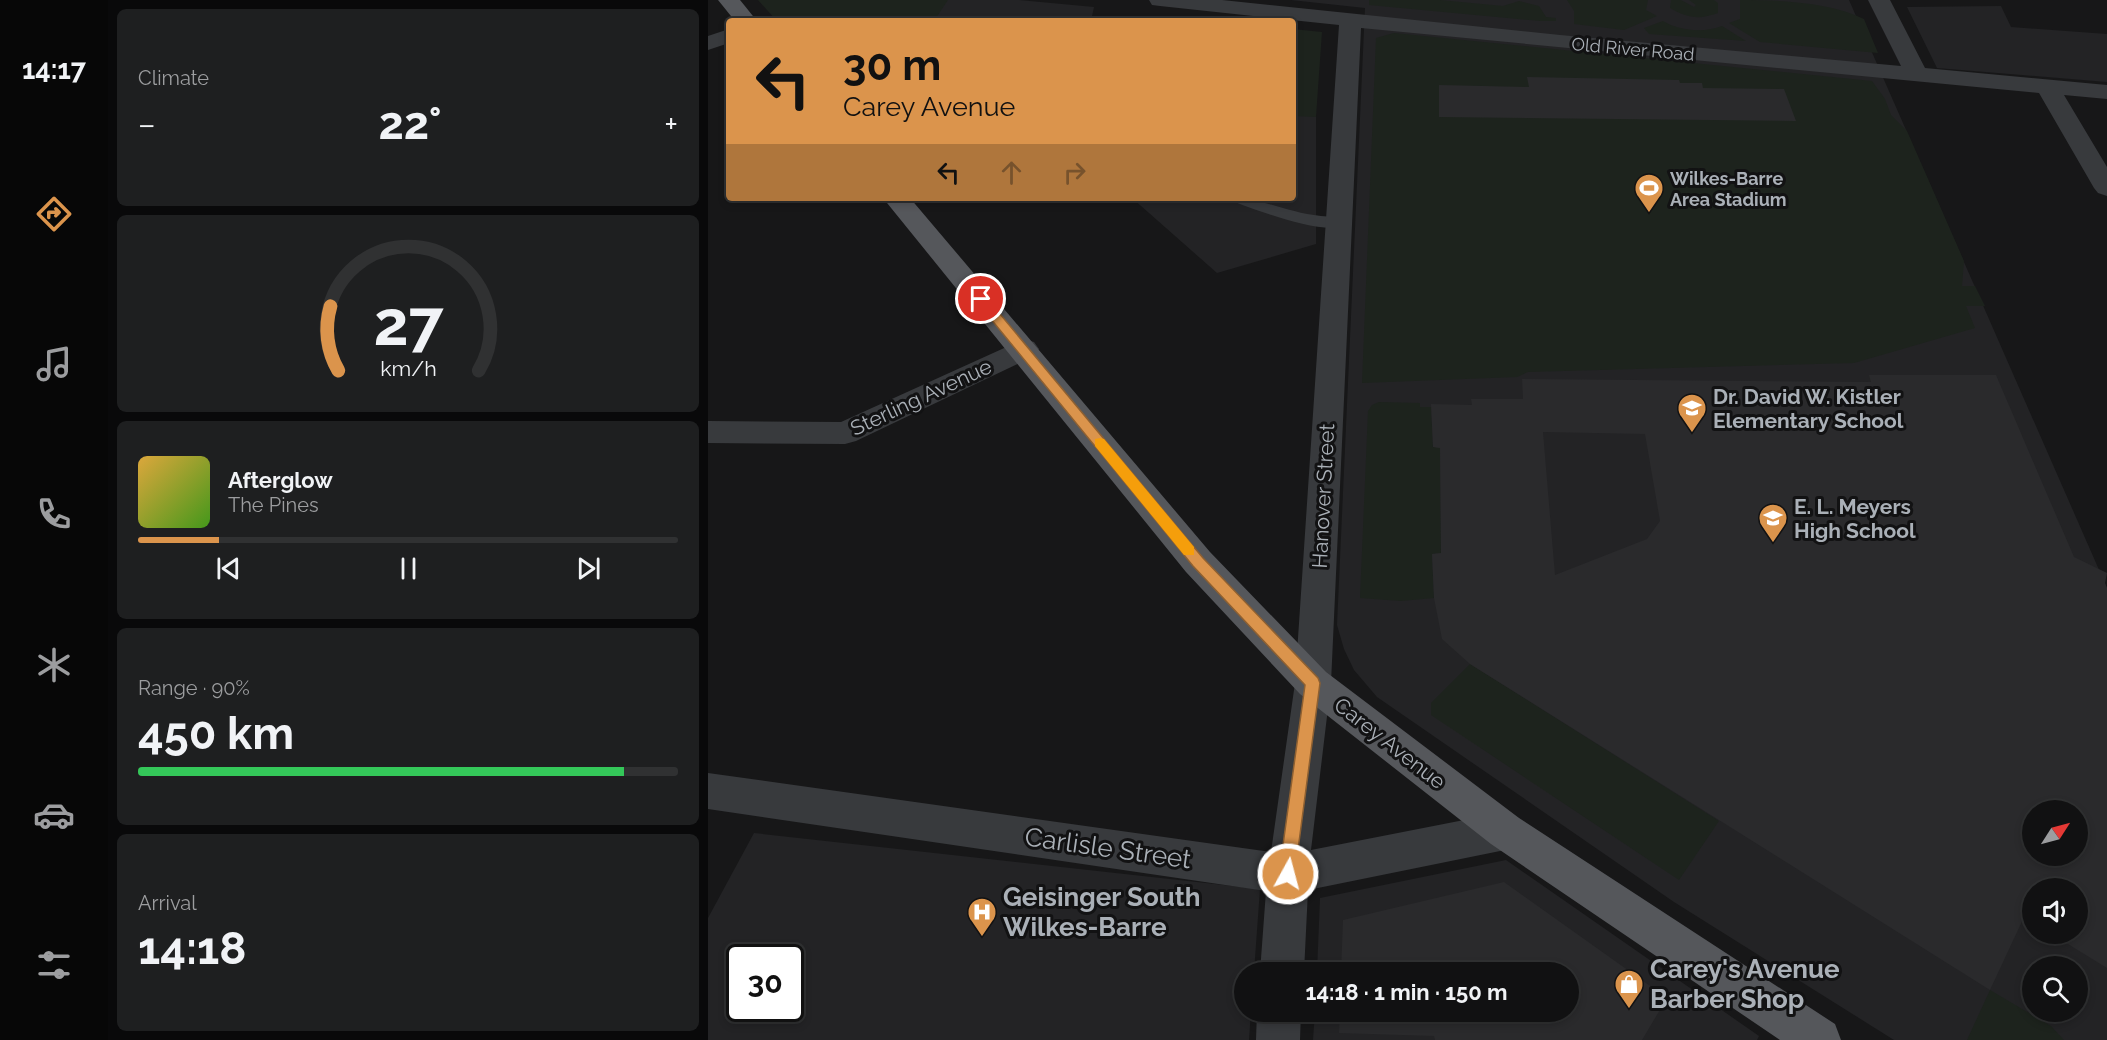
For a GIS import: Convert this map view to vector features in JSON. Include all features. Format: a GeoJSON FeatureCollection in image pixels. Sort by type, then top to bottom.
{"type":"FeatureCollection","features":[{"type":"Feature","properties":{"kind":"main road"},"geometry":{"type":"LineString","coordinates":[[729,0],[744,18]]}},
{"type":"Feature","properties":{"kind":"main road","name":"Carey Avenue"},"geometry":{"type":"LineString","coordinates":[[899,201],[1198,562],[1313,683],[1505,831],[1819,1040]]}},
{"type":"Feature","properties":{"kind":"street","name":"Old River Road"},"geometry":{"type":"LineString","coordinates":[[1160,0],[1560,42],[2107,92]]}},
{"type":"Feature","properties":{"kind":"street"},"geometry":{"type":"LineString","coordinates":[[1879,0],[1916,74]]}},
{"type":"Feature","properties":{"kind":"street","name":"Hanover Street"},"geometry":{"type":"LineString","coordinates":[[1283,962],[1288,874],[1313,683],[1350,19]]}},
{"type":"Feature","properties":{"kind":"street"},"geometry":{"type":"LineString","coordinates":[[708,43],[726,37]]}},
{"type":"Feature","properties":{"kind":"street"},"geometry":{"type":"LineString","coordinates":[[2047,87],[2107,188]]}},
{"type":"Feature","properties":{"kind":"street","name":"Sterling Avenue"},"geometry":{"type":"LineString","coordinates":[[708,432],[844,433],[1024,350]]}},
{"type":"Feature","properties":{"kind":"street","name":"Carlisle Street"},"geometry":{"type":"LineString","coordinates":[[708,791],[1288,874],[1505,831]]}},
{"type":"Feature","properties":{"kind":"street"},"geometry":{"type":"LineString","coordinates":[[1278,1040],[1279,1022]]}},
{"type":"Feature","properties":{"kind":"lane"},"geometry":{"type":"LineString","coordinates":[[1246,201],[1301,219],[1339,222]]}},
{"type":"Feature","properties":{"kind":"shaded area"},"geometry":{"type":"Polygon","coordinates":[[[758,0],[948,0],[936,18],[774,18],[758,0]]]}},
{"type":"Feature","properties":{"kind":"shaded area"},"geometry":{"type":"Polygon","coordinates":[[[946,0],[1019,0],[1094,7],[1092,18],[935,18],[946,0]]]}},
{"type":"Feature","properties":{"kind":"shaded area","name":"Dr. David W. Kistler Elementary School"},"geometry":{"type":"Polygon","coordinates":[[[1291,0],[1849,0],[2107,588],[2107,1040],[1894,1040],[1674,902],[1377,697],[1354,670],[1344,649],[1337,625],[1365,8],[1291,0]]]}},
{"type":"Feature","properties":{"kind":"shaded area"},"geometry":{"type":"Polygon","coordinates":[[[1369,0],[1440,0],[1503,6],[1519,1],[1539,6],[1546,17],[1556,18],[1556,21],[1369,5],[1369,0]]]}},
{"type":"Feature","properties":{"kind":"shaded area"},"geometry":{"type":"Polygon","coordinates":[[[1567,0],[1648,0],[1646,10],[1657,16],[1624,30],[1574,24],[1574,11],[1567,0]]]}},
{"type":"Feature","properties":{"kind":"shaded area"},"geometry":{"type":"Polygon","coordinates":[[[1671,0],[1681,0],[1694,7],[1696,5],[1689,0],[1714,0],[1718,3],[1718,13],[1705,17],[1688,16],[1670,8],[1671,0]]]}},
{"type":"Feature","properties":{"kind":"shaded area"},"geometry":{"type":"Polygon","coordinates":[[[1740,0],[1804,3],[1850,13],[1864,19],[1878,53],[1760,42],[1729,23],[1740,19],[1740,0]]]}},
{"type":"Feature","properties":{"kind":"shaded area"},"geometry":{"type":"Polygon","coordinates":[[[2001,6],[2011,27],[2107,34],[2107,82],[1937,68],[1907,7],[2001,6]]]}},
{"type":"Feature","properties":{"kind":"shaded area"},"geometry":{"type":"Polygon","coordinates":[[[1663,21],[1692,30],[1708,30],[1722,26],[1746,41],[1649,34],[1644,28],[1663,21]]]}},
{"type":"Feature","properties":{"kind":"shaded area"},"geometry":{"type":"Polygon","coordinates":[[[1296,29],[1322,32],[1316,117],[1296,116],[1296,29]]]}},
{"type":"Feature","properties":{"kind":"shaded area","name":"Wilkes-Barre Area Stadium"},"geometry":{"type":"Polygon","coordinates":[[[1394,33],[1872,81],[1885,99],[1891,115],[1907,131],[1964,261],[1962,286],[1975,286],[1985,306],[1966,306],[1975,328],[1854,363],[1528,372],[1517,377],[1362,383],[1376,38],[1394,33]]]}},
{"type":"Feature","properties":{"kind":"shaded area"},"geometry":{"type":"Polygon","coordinates":[[[1296,114],[1316,115],[1316,244],[1217,273],[1135,201],[1296,201],[1296,114]]]}},
{"type":"Feature","properties":{"kind":"shaded area"},"geometry":{"type":"Polygon","coordinates":[[[1379,402],[1420,403],[1420,407],[1431,407],[1433,447],[1440,448],[1441,553],[1432,554],[1434,598],[1401,601],[1360,598],[1368,411],[1372,405],[1379,402]]]}},
{"type":"Feature","properties":{"kind":"shaded area"},"geometry":{"type":"Polygon","coordinates":[[[1470,664],[1719,821],[1679,880],[1431,715],[1431,703],[1470,664]]]}},
{"type":"Feature","properties":{"kind":"shaded area","name":"Geisinger South Wilkes-Barre"},"geometry":{"type":"Polygon","coordinates":[[[754,833],[1260,889],[1255,962],[1234,962],[1234,1022],[1250,1022],[1249,1040],[708,1040],[708,918],[754,833]]]}},
{"type":"Feature","properties":{"kind":"shaded area"},"geometry":{"type":"Polygon","coordinates":[[[1506,860],[1759,1036],[1757,1040],[1313,1040],[1314,1022],[1579,1022],[1579,962],[1317,962],[1320,898],[1506,860]]]}},
{"type":"Feature","properties":{"kind":"shaded area"},"geometry":{"type":"Polygon","coordinates":[[[1990,990],[2022,1009],[2022,1022],[2044,1022],[2064,1040],[1967,1040],[1990,990]]]}},
{"type":"Feature","properties":{"kind":"building"},"geometry":{"type":"Polygon","coordinates":[[[1527,77],[1679,80],[1680,83],[1702,83],[1703,88],[1784,89],[1796,121],[1439,117],[1439,85],[1529,87],[1527,77]]]}},
{"type":"Feature","properties":{"kind":"building"},"geometry":{"type":"Polygon","coordinates":[[[1869,375],[1996,375],[2074,557],[2107,573],[2105,583],[2107,588],[2107,968],[2068,944],[2088,944],[2088,878],[2022,878],[2022,921],[1990,990],[1470,664],[1442,639],[1434,598],[1432,554],[1441,553],[1440,448],[1433,447],[1431,404],[1472,405],[1471,399],[1523,399],[1522,379],[1871,382],[1869,375]],[[1543,432],[1555,575],[1647,539],[1660,521],[1645,434],[1543,432]]]}},
{"type":"Feature","properties":{"kind":"building"},"geometry":{"type":"Polygon","coordinates":[[[1504,882],[1667,998],[1642,1040],[1435,1040],[1434,1036],[1339,1033],[1340,1022],[1579,1022],[1579,962],[1341,962],[1343,920],[1504,882]]]}},
{"type":"Feature","properties":{"kind":"slow traffic"},"geometry":{"type":"LineString","coordinates":[[1100,442],[1189,551]]}},
{"type":"Feature","properties":{"kind":"place","name":"Wilkes-Barre Area Stadium"},"geometry":{"type":"Point","coordinates":[1649,214]}},
{"type":"Feature","properties":{"kind":"place","name":"Dr. David W. Kistler Elementary School"},"geometry":{"type":"Point","coordinates":[1692,434]}},
{"type":"Feature","properties":{"kind":"place","name":"E. L. Meyers High School"},"geometry":{"type":"Point","coordinates":[1773,544]}},
{"type":"Feature","properties":{"kind":"place","name":"Geisinger South Wilkes-Barre"},"geometry":{"type":"Point","coordinates":[982,938]}},
{"type":"Feature","properties":{"kind":"place","name":"Carey's Avenue Barber Shop"},"geometry":{"type":"Point","coordinates":[1629,1010]}},
{"type":"Feature","properties":{"kind":"route"},"geometry":{"type":"LineString","coordinates":[[981,299],[1198,562],[1313,683],[1288,874]]}}]}
